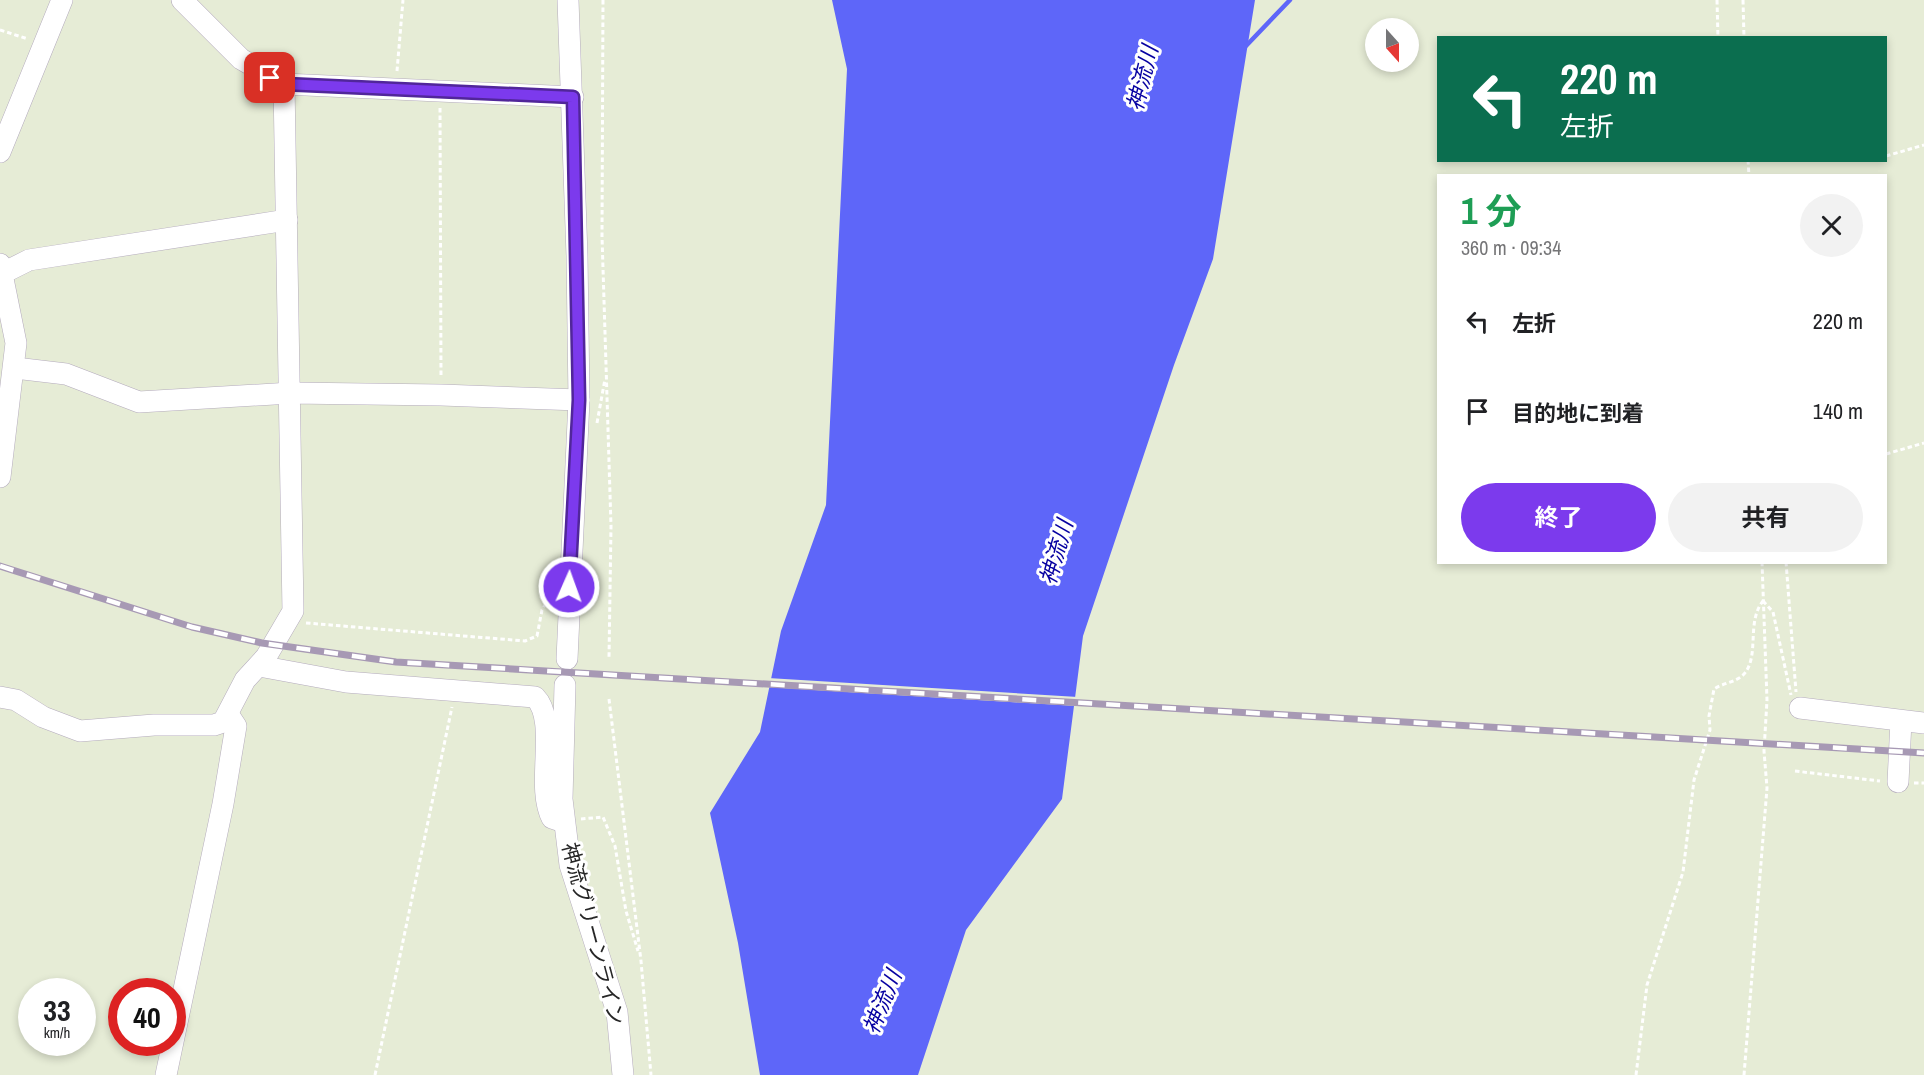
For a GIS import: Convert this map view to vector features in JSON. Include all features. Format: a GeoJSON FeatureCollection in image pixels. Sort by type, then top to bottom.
{"type":"FeatureCollection","features":[{"type":"Feature","properties":{"kind":"street"},"geometry":{"type":"LineString","coordinates":[[0,152],[62,0]]}},
{"type":"Feature","properties":{"kind":"street"},"geometry":{"type":"LineString","coordinates":[[182,0],[241,59],[284,84],[573,97]]}},
{"type":"Feature","properties":{"kind":"street"},"geometry":{"type":"LineString","coordinates":[[567,659],[579,400],[573,97],[568,0]]}},
{"type":"Feature","properties":{"kind":"street"},"geometry":{"type":"LineString","coordinates":[[0,698],[16,700],[43,717],[80,731],[154,725],[214,725],[223,722],[245,680],[259,666],[289,621],[293,611],[291,393],[284,84]]}},
{"type":"Feature","properties":{"kind":"street"},"geometry":{"type":"LineString","coordinates":[[0,477],[15,368],[16,343],[1,269],[29,260],[287,220]]}},
{"type":"Feature","properties":{"kind":"street"},"geometry":{"type":"LineString","coordinates":[[15,368],[66,374],[139,402],[291,393],[579,400]]}},
{"type":"Feature","properties":{"kind":"street"},"geometry":{"type":"LineString","coordinates":[[259,666],[346,682],[455,693],[535,697],[540,702],[545,725],[544,800],[552,818],[564,822]]}},
{"type":"Feature","properties":{"kind":"street","name":"神流グリーンライン"},"geometry":{"type":"LineString","coordinates":[[566,685],[563,721],[564,822],[570,865],[617,1012],[623,1075]]}},
{"type":"Feature","properties":{"kind":"street"},"geometry":{"type":"LineString","coordinates":[[1800,708],[1924,723]]}},
{"type":"Feature","properties":{"kind":"street"},"geometry":{"type":"LineString","coordinates":[[166,1075],[236,726],[228,714]]}},
{"type":"Feature","properties":{"kind":"street"},"geometry":{"type":"LineString","coordinates":[[1898,782],[1901,721]]}},
{"type":"Feature","properties":{"kind":"path"},"geometry":{"type":"LineString","coordinates":[[396,88],[404,0]]}},
{"type":"Feature","properties":{"kind":"path"},"geometry":{"type":"LineString","coordinates":[[603,0],[602,236],[611,526],[609,658]]}},
{"type":"Feature","properties":{"kind":"path"},"geometry":{"type":"LineString","coordinates":[[1717,0],[1718,36]]}},
{"type":"Feature","properties":{"kind":"path"},"geometry":{"type":"LineString","coordinates":[[1743,0],[1744,36]]}},
{"type":"Feature","properties":{"kind":"path"},"geometry":{"type":"LineString","coordinates":[[0,30],[44,45]]}},
{"type":"Feature","properties":{"kind":"path"},"geometry":{"type":"LineString","coordinates":[[440,90],[441,395]]}},
{"type":"Feature","properties":{"kind":"path"},"geometry":{"type":"LineString","coordinates":[[1887,156],[1924,145]]}},
{"type":"Feature","properties":{"kind":"path"},"geometry":{"type":"LineString","coordinates":[[1887,454],[1924,443]]}},
{"type":"Feature","properties":{"kind":"path"},"geometry":{"type":"LineString","coordinates":[[1744,1075],[1767,788],[1764,751],[1767,700],[1762,564]]}},
{"type":"Feature","properties":{"kind":"path"},"geometry":{"type":"LineString","coordinates":[[1786,564],[1795,687],[1800,708]]}},
{"type":"Feature","properties":{"kind":"path"},"geometry":{"type":"LineString","coordinates":[[289,621],[525,641],[537,636],[542,610],[550,597],[551,586]]}},
{"type":"Feature","properties":{"kind":"path"},"geometry":{"type":"LineString","coordinates":[[1763,601],[1773,612],[1788,687],[1793,700],[1800,708]]}},
{"type":"Feature","properties":{"kind":"path"},"geometry":{"type":"LineString","coordinates":[[1636,1075],[1647,985],[1683,872],[1694,780],[1710,730],[1710,699],[1714,689],[1745,674],[1749,664],[1755,613],[1763,601]]}},
{"type":"Feature","properties":{"kind":"path"},"geometry":{"type":"LineString","coordinates":[[375,1075],[455,693]]}},
{"type":"Feature","properties":{"kind":"path"},"geometry":{"type":"LineString","coordinates":[[609,699],[641,961],[651,1075]]}},
{"type":"Feature","properties":{"kind":"path"},"geometry":{"type":"LineString","coordinates":[[1795,771],[1873,780]]}},
{"type":"Feature","properties":{"kind":"path"},"geometry":{"type":"LineString","coordinates":[[564,822],[603,817],[610,830],[626,911],[641,961]]}},
{"type":"Feature","properties":{"kind":"water","name":"神流川"},"geometry":{"type":"Polygon","coordinates":[[[832,0],[1255,0],[1213,259],[1174,365],[1083,636],[1062,799],[966,930],[918,1075],[760,1075],[738,943],[710,813],[760,732],[781,631],[826,505],[847,69],[832,0]]]}},
{"type":"Feature","properties":{"kind":"pier"},"geometry":{"type":"Polygon","coordinates":[[[768,678],[1078,697],[1077,706],[766,687],[768,678]]]}},
{"type":"Feature","properties":{"kind":"waterway"},"geometry":{"type":"LineString","coordinates":[[1244,48],[1290,0]]}},
{"type":"Feature","properties":{"kind":"railway"},"geometry":{"type":"LineString","coordinates":[[0,566],[192,627],[262,643],[396,662],[1924,753]]}},
{"type":"Feature","properties":{"kind":"route"},"geometry":{"type":"LineString","coordinates":[[270,78],[284,84],[573,97],[579,400],[569,587]]}}]}
